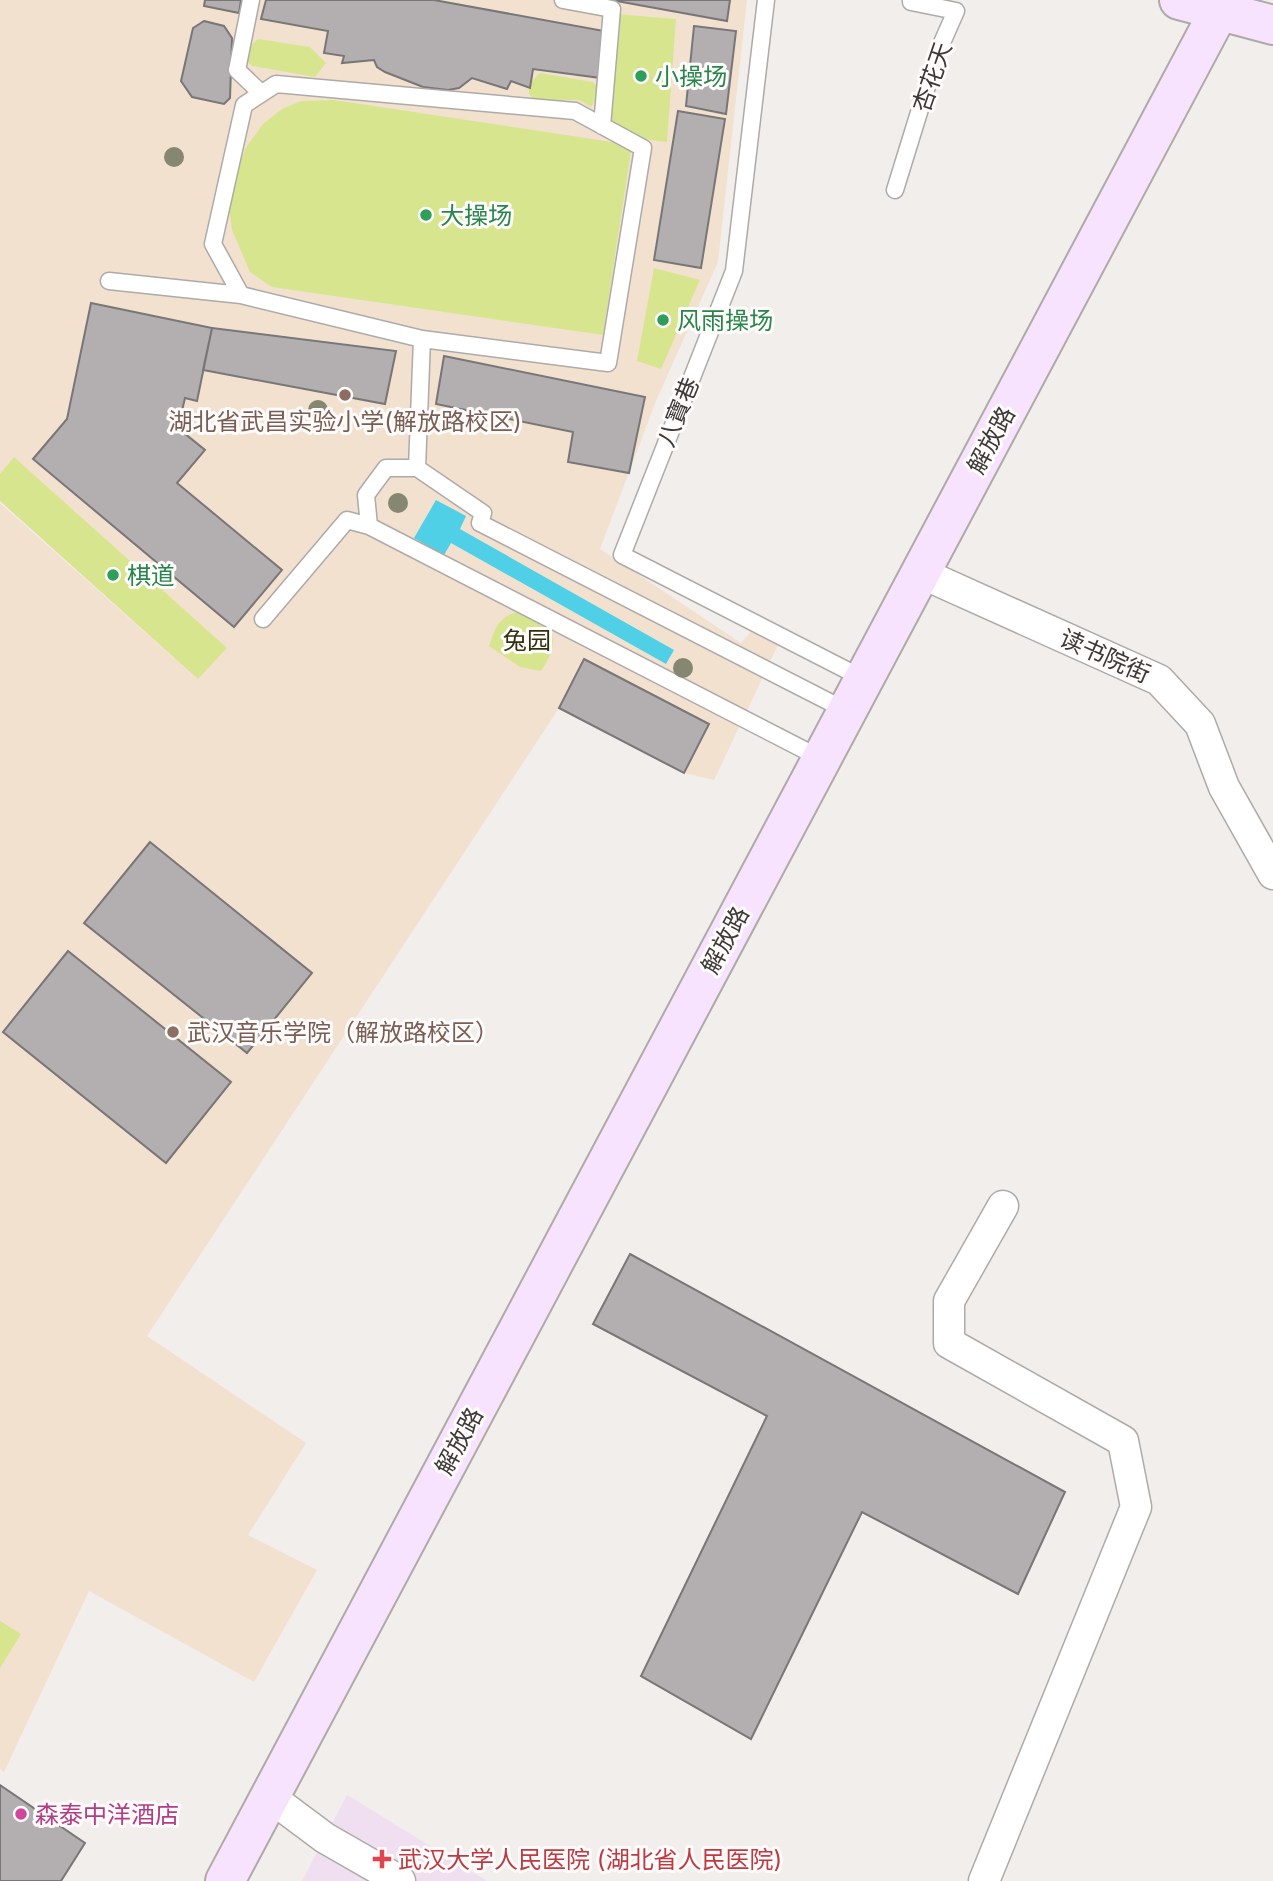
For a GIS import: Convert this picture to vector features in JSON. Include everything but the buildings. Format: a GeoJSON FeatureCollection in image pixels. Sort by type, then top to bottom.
{"type":"FeatureCollection","features":[{"type":"Feature","properties":{"kind":"street"},"geometry":{"type":"LineString","coordinates":[[1179,0],[1222,5],[1273,25]]}},
{"type":"Feature","properties":{"kind":"street","name":"解放路"},"geometry":{"type":"LineString","coordinates":[[225,1881],[1222,5]]}},
{"type":"Feature","properties":{"kind":"street","name":"读书院街"},"geometry":{"type":"LineString","coordinates":[[920,573],[1159,680],[1200,724],[1224,787],[1273,874]]}},
{"type":"Feature","properties":{"kind":"street"},"geometry":{"type":"LineString","coordinates":[[984,1881],[1136,1507],[1123,1441],[949,1343],[949,1301],[1003,1206]]}},
{"type":"Feature","properties":{"kind":"street"},"geometry":{"type":"LineString","coordinates":[[270,1797],[325,1838],[400,1881]]}},
{"type":"Feature","properties":{"kind":"lane"},"geometry":{"type":"LineString","coordinates":[[251,0],[237,70],[261,93]]}},
{"type":"Feature","properties":{"kind":"lane"},"geometry":{"type":"LineString","coordinates":[[563,0],[588,2],[612,9],[602,126]]}},
{"type":"Feature","properties":{"kind":"lane","name":"八寶巷"},"geometry":{"type":"LineString","coordinates":[[766,0],[734,271],[622,555],[855,695]]}},
{"type":"Feature","properties":{"kind":"lane","name":"杏花天"},"geometry":{"type":"LineString","coordinates":[[895,190],[937,54],[956,11],[911,0]]}},
{"type":"Feature","properties":{"kind":"lane"},"geometry":{"type":"LineString","coordinates":[[110,281],[241,295],[422,339],[608,363],[643,148],[575,111],[276,84],[244,105],[213,244],[241,295]]}},
{"type":"Feature","properties":{"kind":"lane"},"geometry":{"type":"LineString","coordinates":[[417,468],[422,339]]}},
{"type":"Feature","properties":{"kind":"lane"},"geometry":{"type":"LineString","coordinates":[[369,526],[366,495],[386,468],[417,468],[483,513],[480,523],[855,695]]}},
{"type":"Feature","properties":{"kind":"lane"},"geometry":{"type":"LineString","coordinates":[[263,619],[347,520],[369,526],[822,759]]}},
{"type":"Feature","properties":{"kind":"shaded area"},"geometry":{"type":"Polygon","coordinates":[[[0,0],[747,0],[718,262],[656,401],[600,549],[741,643],[753,629],[780,641],[714,780],[684,773],[709,724],[584,659],[559,708],[147,1336],[306,1443],[248,1535],[317,1570],[254,1682],[89,1591],[4,1772],[0,1769],[0,503],[203,684],[0,501],[0,0]]]}},
{"type":"Feature","properties":{"kind":"shaded area","name":"武汉大学人民医院 (湖北省人民医院)"},"geometry":{"type":"Polygon","coordinates":[[[347,1795],[487,1881],[302,1881],[347,1795]]]}},
{"type":"Feature","properties":{"kind":"green space","name":"小操场"},"geometry":{"type":"Polygon","coordinates":[[[615,14],[676,19],[667,142],[605,134],[615,14]]]}},
{"type":"Feature","properties":{"kind":"green space"},"geometry":{"type":"Polygon","coordinates":[[[258,39],[310,47],[326,63],[315,77],[252,66],[246,60],[246,50],[258,39]]]}},
{"type":"Feature","properties":{"kind":"green space"},"geometry":{"type":"Polygon","coordinates":[[[540,73],[593,82],[601,90],[591,107],[579,100],[535,100],[529,94],[529,84],[540,73]]]}},
{"type":"Feature","properties":{"kind":"green space","name":"大操场"},"geometry":{"type":"Polygon","coordinates":[[[334,100],[632,145],[603,335],[272,287],[250,272],[232,230],[228,200],[245,149],[263,124],[282,109],[301,101],[334,100]]]}},
{"type":"Feature","properties":{"kind":"green space","name":"风雨操场"},"geometry":{"type":"Polygon","coordinates":[[[654,268],[700,280],[661,369],[637,361],[654,268]]]}},
{"type":"Feature","properties":{"kind":"green space","name":"棋道"},"geometry":{"type":"Polygon","coordinates":[[[14,457],[227,648],[198,679],[0,501],[0,474],[14,457]]]}},
{"type":"Feature","properties":{"kind":"green space","name":"兔园"},"geometry":{"type":"Polygon","coordinates":[[[526,610],[546,618],[552,633],[552,651],[541,671],[520,667],[489,646],[494,632],[505,617],[526,610]]]}},
{"type":"Feature","properties":{"kind":"green space"},"geometry":{"type":"Polygon","coordinates":[[[0,1621],[21,1634],[0,1668],[0,1621]]]}},
{"type":"Feature","properties":{"kind":"water"},"geometry":{"type":"Polygon","coordinates":[[[436,500],[466,516],[460,529],[674,650],[666,664],[451,543],[444,555],[414,538],[436,500]]]}},
{"type":"Feature","properties":{"kind":"place","name":"小操场"},"geometry":{"type":"Point","coordinates":[641,76]}},
{"type":"Feature","properties":{"kind":"place","name":"大操场"},"geometry":{"type":"Point","coordinates":[426,215]}},
{"type":"Feature","properties":{"kind":"place","name":"风雨操场"},"geometry":{"type":"Point","coordinates":[663,320]}},
{"type":"Feature","properties":{"kind":"place","name":"湖北省武昌实验小学(解放路校区)"},"geometry":{"type":"Point","coordinates":[345,395]}},
{"type":"Feature","properties":{"kind":"place","name":"棋道"},"geometry":{"type":"Point","coordinates":[113,575]}},
{"type":"Feature","properties":{"kind":"place","name":"武汉音乐学院（解放路校区）"},"geometry":{"type":"Point","coordinates":[173,1032]}},
{"type":"Feature","properties":{"kind":"place","name":"森泰中洋酒店"},"geometry":{"type":"Point","coordinates":[21,1814]}},
{"type":"Feature","properties":{"kind":"place","name":"武汉大学人民医院 (湖北省人民医院)"},"geometry":{"type":"Point","coordinates":[382,1859]}}]}
